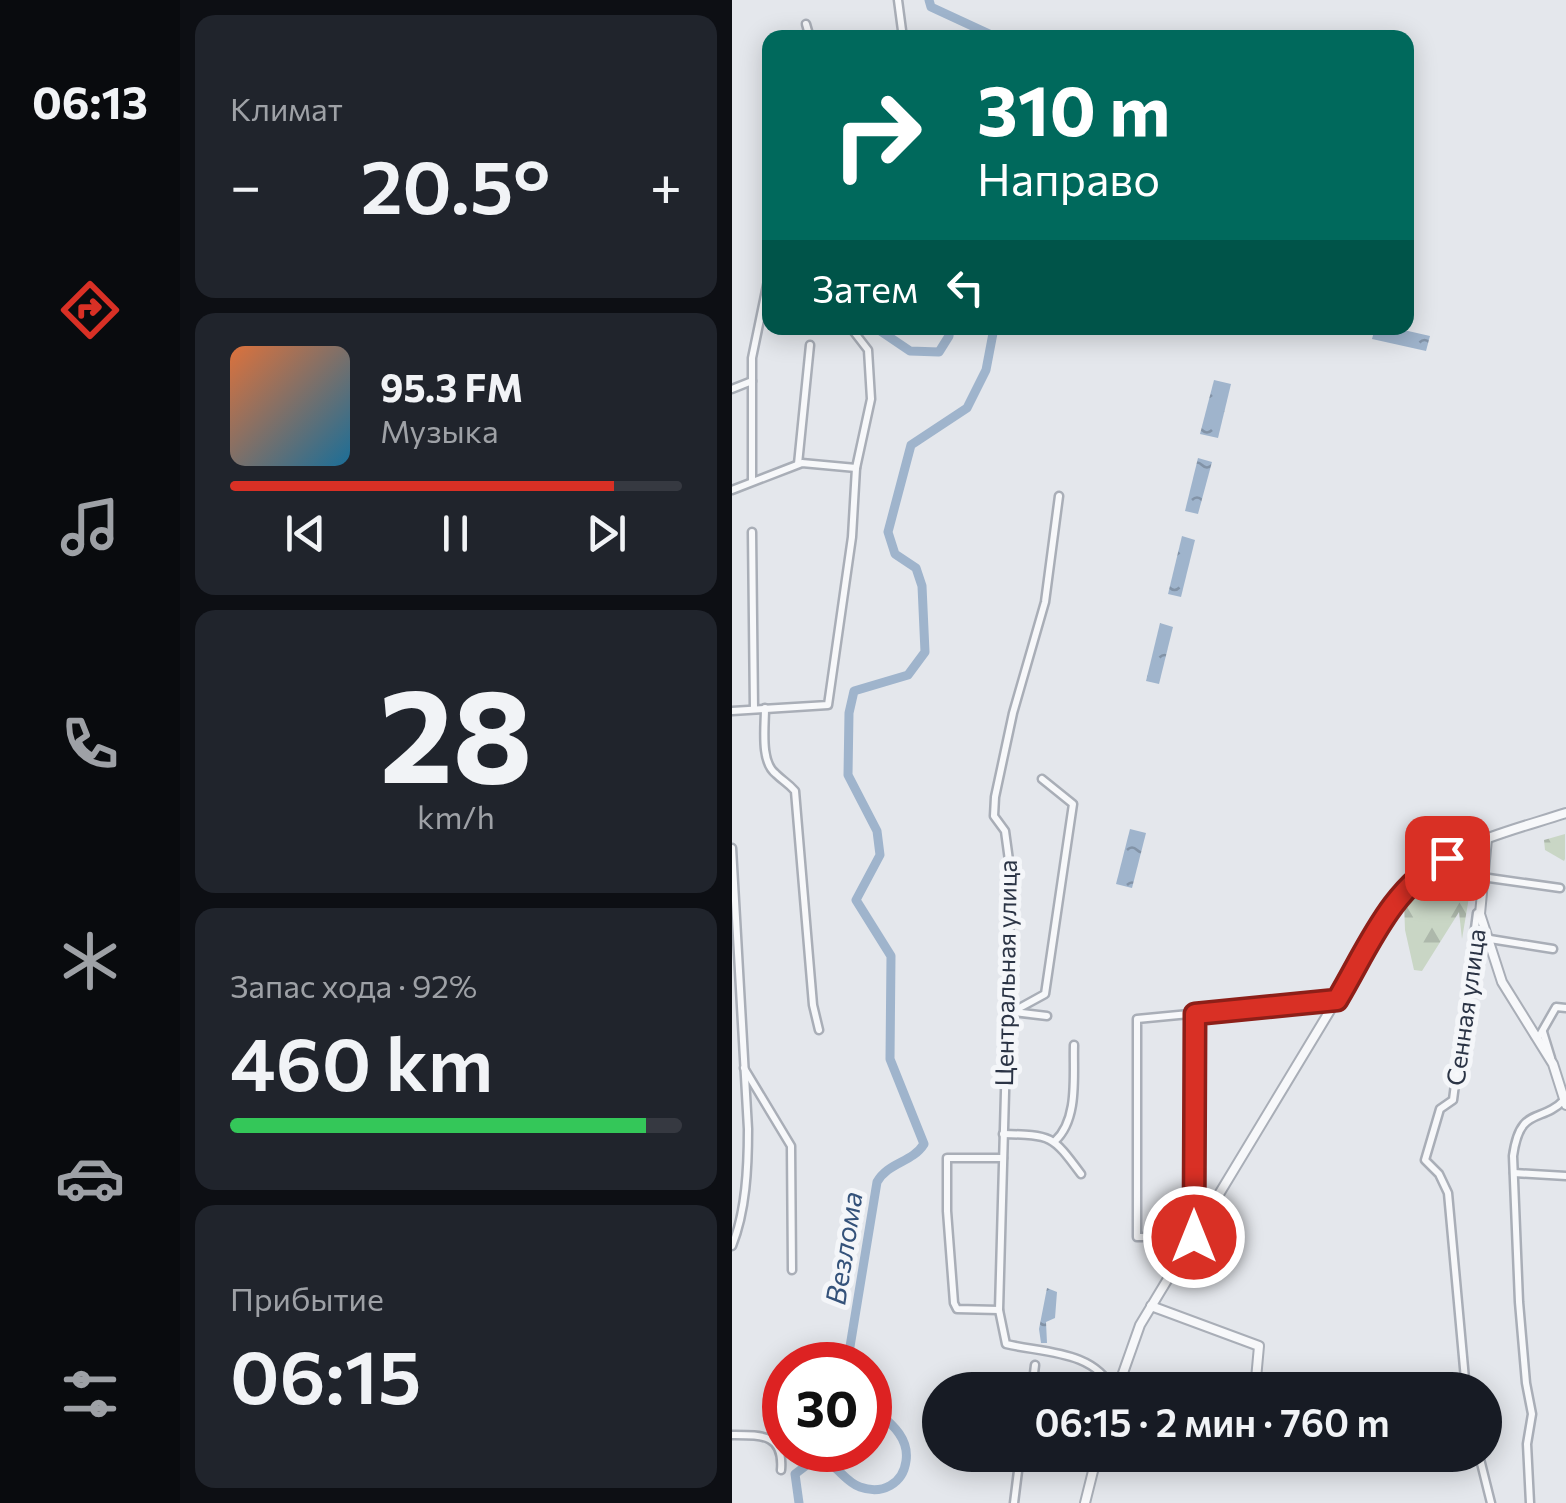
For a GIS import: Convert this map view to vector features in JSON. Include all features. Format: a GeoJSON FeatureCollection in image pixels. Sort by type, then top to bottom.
{"type":"FeatureCollection","features":[{"type":"Feature","properties":{"kind":"street"},"geometry":{"type":"LineString","coordinates":[[898,0],[902,30]]}},
{"type":"Feature","properties":{"kind":"street"},"geometry":{"type":"LineString","coordinates":[[806,24],[808,30]]}},
{"type":"Feature","properties":{"kind":"street"},"geometry":{"type":"LineString","coordinates":[[752,481],[752,358],[762,309]]}},
{"type":"Feature","properties":{"kind":"street"},"geometry":{"type":"LineString","coordinates":[[732,711],[828,705],[852,537],[856,468],[872,390],[866,345],[858,335]]}},
{"type":"Feature","properties":{"kind":"street"},"geometry":{"type":"LineString","coordinates":[[798,464],[810,345]]}},
{"type":"Feature","properties":{"kind":"street"},"geometry":{"type":"LineString","coordinates":[[732,389],[752,381]]}},
{"type":"Feature","properties":{"kind":"street"},"geometry":{"type":"LineString","coordinates":[[732,490],[798,464],[819,462],[856,468]]}},
{"type":"Feature","properties":{"kind":"street","name":"Центральная улица"},"geometry":{"type":"LineString","coordinates":[[999,1310],[1011,875],[1004,831],[994,816],[995,797],[1013,713],[1046,602],[1059,496]]}},
{"type":"Feature","properties":{"kind":"street"},"geometry":{"type":"LineString","coordinates":[[752,532],[754,709]]}},
{"type":"Feature","properties":{"kind":"street"},"geometry":{"type":"LineString","coordinates":[[765,708],[768,764],[794,791],[813,1005],[820,1030]]}},
{"type":"Feature","properties":{"kind":"street"},"geometry":{"type":"LineString","coordinates":[[1010,1012],[1045,994],[1073,804],[1042,779]]}},
{"type":"Feature","properties":{"kind":"street"},"geometry":{"type":"LineString","coordinates":[[1121,1372],[1134,1337],[1152,1306],[1407,886],[1436,864],[1488,839],[1566,812]]}},
{"type":"Feature","properties":{"kind":"street"},"geometry":{"type":"LineString","coordinates":[[1488,839],[1478,906],[1502,982],[1539,1033],[1561,1080],[1565,1102],[1526,1120],[1514,1146],[1519,1302],[1532,1414],[1528,1444],[1530,1503]]}},
{"type":"Feature","properties":{"kind":"street"},"geometry":{"type":"LineString","coordinates":[[732,848],[748,1129],[748,1171],[740,1226],[732,1246]]}},
{"type":"Feature","properties":{"kind":"street"},"geometry":{"type":"LineString","coordinates":[[1482,877],[1560,888]]}},
{"type":"Feature","properties":{"kind":"street","name":"Сенная улица"},"geometry":{"type":"LineString","coordinates":[[1464,1372],[1448,1193],[1439,1174],[1425,1160],[1440,1108],[1453,1100],[1478,906]]}},
{"type":"Feature","properties":{"kind":"street"},"geometry":{"type":"LineString","coordinates":[[1490,939],[1553,950]]}},
{"type":"Feature","properties":{"kind":"street"},"geometry":{"type":"LineString","coordinates":[[1195,1014],[1194,1237],[1136,1236],[1137,1019],[1337,1000]]}},
{"type":"Feature","properties":{"kind":"street"},"geometry":{"type":"LineString","coordinates":[[1539,1033],[1556,1007],[1566,1008]]}},
{"type":"Feature","properties":{"kind":"street"},"geometry":{"type":"LineString","coordinates":[[1010,1012],[1047,1016]]}},
{"type":"Feature","properties":{"kind":"street"},"geometry":{"type":"LineString","coordinates":[[1055,1141],[1066,1130],[1071,1110],[1074,1045]]}},
{"type":"Feature","properties":{"kind":"street"},"geometry":{"type":"LineString","coordinates":[[744,1067],[791,1146],[792,1270]]}},
{"type":"Feature","properties":{"kind":"street"},"geometry":{"type":"LineString","coordinates":[[1003,1134],[1040,1135],[1055,1141],[1081,1174]]}},
{"type":"Feature","properties":{"kind":"street"},"geometry":{"type":"LineString","coordinates":[[1003,1158],[947,1158],[946,1211],[954,1303],[957,1309],[999,1310],[1006,1344],[1063,1354],[1090,1364],[1099,1372]]}},
{"type":"Feature","properties":{"kind":"street"},"geometry":{"type":"LineString","coordinates":[[1514,1173],[1566,1176]]}},
{"type":"Feature","properties":{"kind":"street"},"geometry":{"type":"LineString","coordinates":[[1152,1306],[1259,1346],[1257,1372]]}},
{"type":"Feature","properties":{"kind":"street"},"geometry":{"type":"LineString","coordinates":[[1033,1372],[1034,1364]]}},
{"type":"Feature","properties":{"kind":"street"},"geometry":{"type":"LineString","coordinates":[[732,1435],[762,1437]]}},
{"type":"Feature","properties":{"kind":"street"},"geometry":{"type":"LineString","coordinates":[[1014,1503],[1018,1472]]}},
{"type":"Feature","properties":{"kind":"street"},"geometry":{"type":"LineString","coordinates":[[1085,1503],[1093,1472]]}},
{"type":"Feature","properties":{"kind":"street"},"geometry":{"type":"LineString","coordinates":[[1483,1472],[1491,1503]]}},
{"type":"Feature","properties":{"kind":"green space"},"geometry":{"type":"Polygon","coordinates":[[[1565,834],[1564,861],[1545,850],[1544,840],[1565,834]]]}},
{"type":"Feature","properties":{"kind":"green space"},"geometry":{"type":"Polygon","coordinates":[[[1465,857],[1473,873],[1462,939],[1459,912],[1422,971],[1414,970],[1405,930],[1404,902],[1465,857]]]}},
{"type":"Feature","properties":{"kind":"water"},"geometry":{"type":"Polygon","coordinates":[[[1414,332],[1430,336],[1426,351],[1372,339],[1373,335],[1414,332]]]}},
{"type":"Feature","properties":{"kind":"water"},"geometry":{"type":"Polygon","coordinates":[[[1214,380],[1231,384],[1218,438],[1200,434],[1214,380]]]}},
{"type":"Feature","properties":{"kind":"water"},"geometry":{"type":"Polygon","coordinates":[[[1198,458],[1212,462],[1198,514],[1185,511],[1198,458]]]}},
{"type":"Feature","properties":{"kind":"water"},"geometry":{"type":"Polygon","coordinates":[[[1182,536],[1195,540],[1181,597],[1168,594],[1182,536]]]}},
{"type":"Feature","properties":{"kind":"water"},"geometry":{"type":"Polygon","coordinates":[[[1160,623],[1173,627],[1159,684],[1146,681],[1160,623]]]}},
{"type":"Feature","properties":{"kind":"water"},"geometry":{"type":"Polygon","coordinates":[[[1130,829],[1146,833],[1132,888],[1116,884],[1130,829]]]}},
{"type":"Feature","properties":{"kind":"water"},"geometry":{"type":"Polygon","coordinates":[[[1047,1288],[1057,1292],[1055,1318],[1046,1322],[1047,1343],[1041,1343],[1039,1329],[1047,1288]]]}},
{"type":"Feature","properties":{"kind":"waterway","name":"Везлома"},"geometry":{"type":"LineString","coordinates":[[929,0],[931,7],[981,30]]}},
{"type":"Feature","properties":{"kind":"waterway","name":"Везлома"},"geometry":{"type":"LineString","coordinates":[[886,335],[910,351],[939,352],[949,335]]}},
{"type":"Feature","properties":{"kind":"waterway","name":"Везлома"},"geometry":{"type":"LineString","coordinates":[[851,1342],[877,1182],[887,1170],[924,1144],[890,1059],[891,956],[856,900],[880,855],[877,831],[848,775],[849,713],[854,691],[908,675],[925,652],[922,586],[916,568],[895,554],[888,532],[911,445],[967,408],[986,370],[993,335]]}},
{"type":"Feature","properties":{"kind":"waterway","name":"Везлома"},"geometry":{"type":"LineString","coordinates":[[840,1472],[868,1489],[876,1490],[896,1481],[904,1469],[906,1452],[892,1425]]}},
{"type":"Feature","properties":{"kind":"waterway","name":"Везлома"},"geometry":{"type":"LineString","coordinates":[[798,1472],[799,1503]]}},
{"type":"Feature","properties":{"kind":"route"},"geometry":{"type":"LineString","coordinates":[[1194,1237],[1195,1014],[1337,1000],[1401,893],[1419,874],[1447,858]]}}]}
